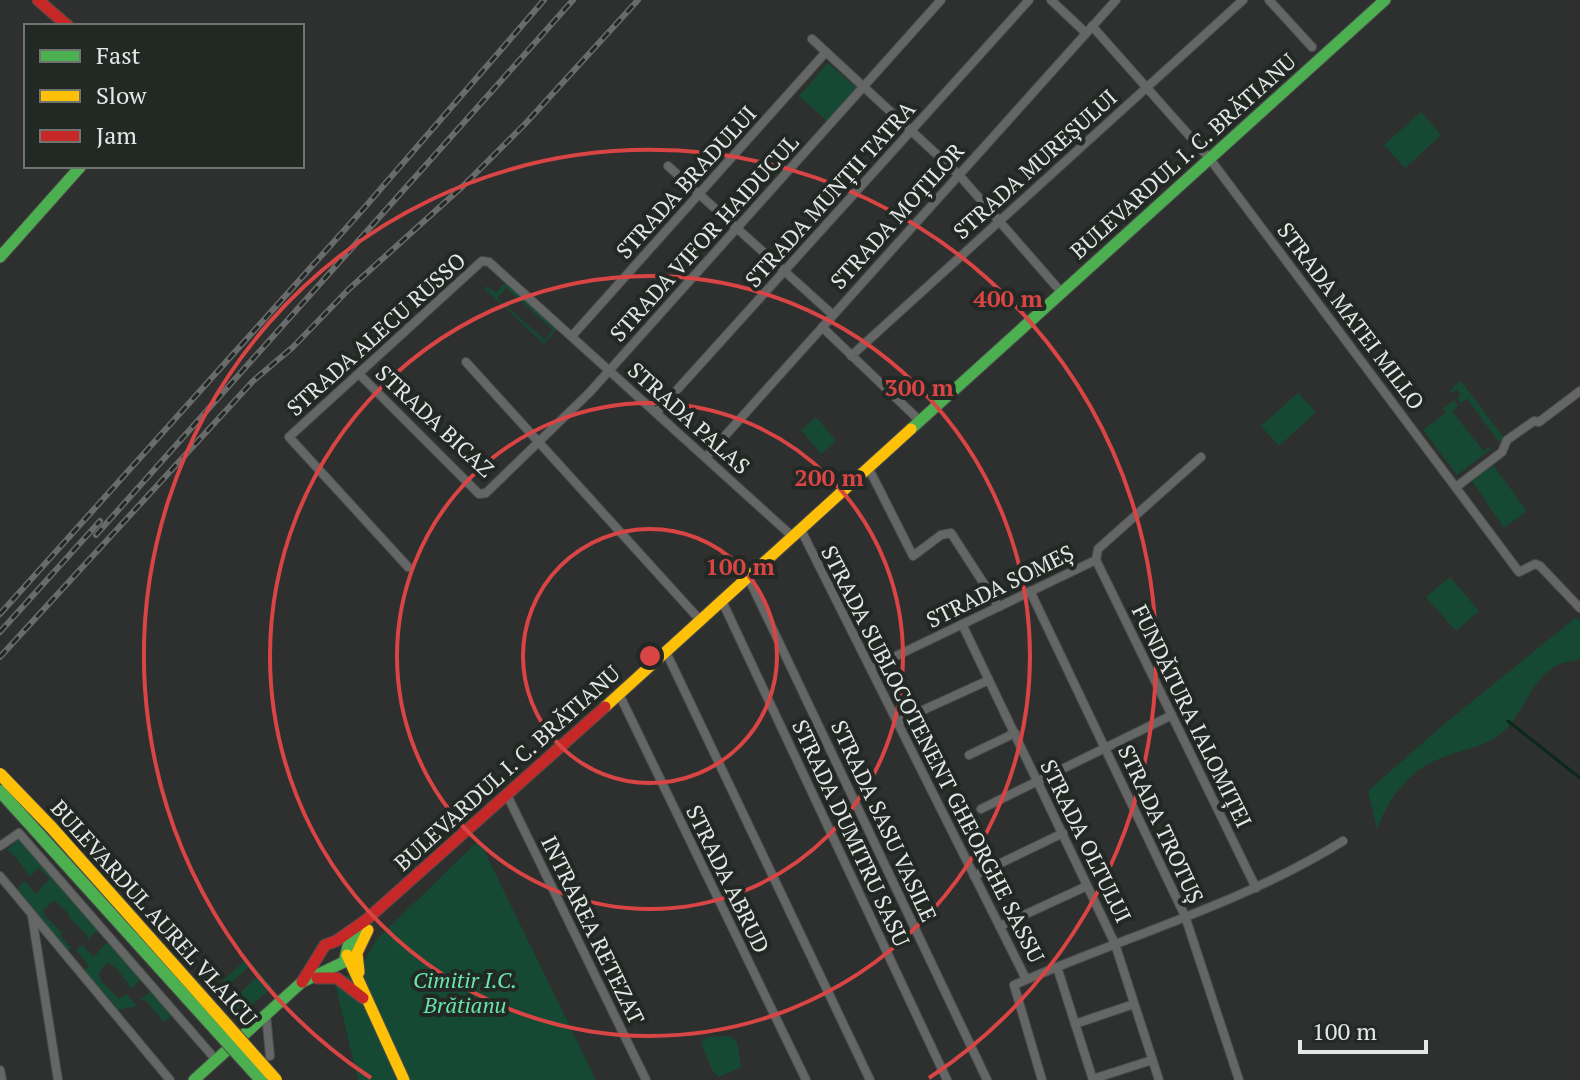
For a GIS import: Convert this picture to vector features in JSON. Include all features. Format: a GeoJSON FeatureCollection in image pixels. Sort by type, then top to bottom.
{"type":"FeatureCollection","features":[{"type":"Feature","properties":{"kind":"main road"},"geometry":{"type":"LineString","coordinates":[[38,0],[66,24]]}},
{"type":"Feature","properties":{"kind":"main road","name":"BULEVARDUL I. C. BRĂTIANU"},"geometry":{"type":"LineString","coordinates":[[336,941],[366,920],[507,795],[1385,0]]}},
{"type":"Feature","properties":{"kind":"main road"},"geometry":{"type":"LineString","coordinates":[[0,257],[79,168]]}},
{"type":"Feature","properties":{"kind":"main road","name":"BULEVARDUL AUREL VLAICU"},"geometry":{"type":"LineString","coordinates":[[0,774],[52,828],[276,1080]]}},
{"type":"Feature","properties":{"kind":"main road","name":"BULEVARDUL AUREL VLAICU"},"geometry":{"type":"LineString","coordinates":[[0,791],[261,1080]]}},
{"type":"Feature","properties":{"kind":"main road"},"geometry":{"type":"LineString","coordinates":[[370,1006],[358,969],[357,953],[369,928],[403,888]]}},
{"type":"Feature","properties":{"kind":"main road","name":"BULEVARDUL I. C. BRĂTIANU"},"geometry":{"type":"LineString","coordinates":[[347,953],[366,920]]}},
{"type":"Feature","properties":{"kind":"main road"},"geometry":{"type":"LineString","coordinates":[[302,982],[325,945],[336,941],[343,944],[404,1080]]}},
{"type":"Feature","properties":{"kind":"main road"},"geometry":{"type":"LineString","coordinates":[[322,952],[323,959],[354,984],[370,1006]]}},
{"type":"Feature","properties":{"kind":"main road"},"geometry":{"type":"LineString","coordinates":[[194,1080],[302,982],[344,962],[347,953]]}},
{"type":"Feature","properties":{"kind":"main road"},"geometry":{"type":"LineString","coordinates":[[289,993],[317,978],[332,976],[346,982],[370,1006]]}},
{"type":"Feature","properties":{"kind":"street","name":"STRADA VIFOR HAIDUCUL"},"geometry":{"type":"LineString","coordinates":[[486,493],[610,370],[941,0]]}},
{"type":"Feature","properties":{"kind":"street","name":"STRADA MUNȚII TATRA"},"geometry":{"type":"LineString","coordinates":[[657,412],[1029,0]]}},
{"type":"Feature","properties":{"kind":"street","name":"STRADA MATEI MILLO"},"geometry":{"type":"LineString","coordinates":[[1051,0],[1089,30],[1147,87],[1210,159],[1519,572],[1535,564],[1540,566],[1580,608]]}},
{"type":"Feature","properties":{"kind":"street","name":"STRADA MOȚILOR"},"geometry":{"type":"LineString","coordinates":[[706,457],[1116,0]]}},
{"type":"Feature","properties":{"kind":"street","name":"STRADA MUREȘULUI"},"geometry":{"type":"LineString","coordinates":[[851,356],[1243,0]]}},
{"type":"Feature","properties":{"kind":"street"},"geometry":{"type":"LineString","coordinates":[[1269,0],[1312,47]]}},
{"type":"Feature","properties":{"kind":"street"},"geometry":{"type":"LineString","coordinates":[[812,39],[959,175],[1062,293]]}},
{"type":"Feature","properties":{"kind":"street","name":"STRADA BRADULUI"},"geometry":{"type":"LineString","coordinates":[[572,336],[826,52]]}},
{"type":"Feature","properties":{"kind":"street"},"geometry":{"type":"LineString","coordinates":[[668,166],[833,315]]}},
{"type":"Feature","properties":{"kind":"street","name":"STRADA ALECU RUSSO"},"geometry":{"type":"LineString","coordinates":[[408,567],[289,437],[482,261],[489,262]]}},
{"type":"Feature","properties":{"kind":"street","name":"STRADA PALAS"},"geometry":{"type":"LineString","coordinates":[[489,262],[706,457],[797,533]]}},
{"type":"Feature","properties":{"kind":"street"},"geometry":{"type":"LineString","coordinates":[[822,327],[920,421]]}},
{"type":"Feature","properties":{"kind":"street"},"geometry":{"type":"LineString","coordinates":[[466,362],[700,620]]}},
{"type":"Feature","properties":{"kind":"street","name":"STRADA BICAZ"},"geometry":{"type":"LineString","coordinates":[[359,374],[479,494],[486,493]]}},
{"type":"Feature","properties":{"kind":"street"},"geometry":{"type":"LineString","coordinates":[[1456,487],[1502,452],[1507,440],[1534,421],[1539,422],[1580,391]]}},
{"type":"Feature","properties":{"kind":"street","name":"STRADA SOMEȘ"},"geometry":{"type":"LineString","coordinates":[[871,668],[1096,560],[1098,549],[1201,457]]}},
{"type":"Feature","properties":{"kind":"street"},"geometry":{"type":"LineString","coordinates":[[869,469],[913,556],[941,535],[951,533],[999,607]]}},
{"type":"Feature","properties":{"kind":"street","name":"STRADA SUBLOCOTENENT GHEORGHE SASSU"},"geometry":{"type":"LineString","coordinates":[[797,533],[871,668],[1026,979],[1014,985],[1042,1080]]}},
{"type":"Feature","properties":{"kind":"street","name":"FUNDĂTURA IALOMIȚEI"},"geometry":{"type":"LineString","coordinates":[[1096,560],[1256,888]]}},
{"type":"Feature","properties":{"kind":"street","name":"STRADA SASU VASILE"},"geometry":{"type":"LineString","coordinates":[[748,577],[987,1080]]}},
{"type":"Feature","properties":{"kind":"street","name":"STRADA TROTUȘ"},"geometry":{"type":"LineString","coordinates":[[1030,591],[1185,916],[1239,1080]]}},
{"type":"Feature","properties":{"kind":"street","name":"STRADA DUMITRU SASU"},"geometry":{"type":"LineString","coordinates":[[722,601],[947,1080]]}},
{"type":"Feature","properties":{"kind":"street","name":"STRADA OLTULUI"},"geometry":{"type":"LineString","coordinates":[[962,624],[1115,944],[1159,1080]]}},
{"type":"Feature","properties":{"kind":"street"},"geometry":{"type":"LineString","coordinates":[[666,652],[870,1080]]}},
{"type":"Feature","properties":{"kind":"street"},"geometry":{"type":"LineString","coordinates":[[897,722],[989,680]]}},
{"type":"Feature","properties":{"kind":"street","name":"STRADA ABRUD"},"geometry":{"type":"LineString","coordinates":[[619,694],[806,1080]]}},
{"type":"Feature","properties":{"kind":"street"},"geometry":{"type":"LineString","coordinates":[[981,809],[1172,715]]}},
{"type":"Feature","properties":{"kind":"street"},"geometry":{"type":"LineString","coordinates":[[969,755],[1015,733]]}},
{"type":"Feature","properties":{"kind":"street","name":"INTRAREA RETEZAT"},"geometry":{"type":"LineString","coordinates":[[507,795],[646,1080]]}},
{"type":"Feature","properties":{"kind":"street"},"geometry":{"type":"LineString","coordinates":[[0,846],[19,833],[216,1060]]}},
{"type":"Feature","properties":{"kind":"street"},"geometry":{"type":"LineString","coordinates":[[974,876],[1063,833]]}},
{"type":"Feature","properties":{"kind":"street"},"geometry":{"type":"LineString","coordinates":[[1026,979],[1256,888],[1312,861],[1343,841]]}},
{"type":"Feature","properties":{"kind":"street"},"geometry":{"type":"LineString","coordinates":[[0,876],[170,1080]]}},
{"type":"Feature","properties":{"kind":"street"},"geometry":{"type":"LineString","coordinates":[[1000,926],[1087,886]]}},
{"type":"Feature","properties":{"kind":"street"},"geometry":{"type":"LineString","coordinates":[[32,915],[58,1080]]}},
{"type":"Feature","properties":{"kind":"street"},"geometry":{"type":"LineString","coordinates":[[1057,967],[1093,1080],[1152,1060]]}},
{"type":"Feature","properties":{"kind":"street"},"geometry":{"type":"LineString","coordinates":[[1075,1024],[1134,1004]]}},
{"type":"Feature","properties":{"kind":"street"},"geometry":{"type":"LineString","coordinates":[[266,1014],[270,1056]]}},
{"type":"Feature","properties":{"kind":"street"},"geometry":{"type":"LineString","coordinates":[[0,1070],[2,1080]]}},
{"type":"Feature","properties":{"kind":"green space"},"geometry":{"type":"Polygon","coordinates":[[[828,63],[857,88],[827,121],[799,96],[828,63]]]}},
{"type":"Feature","properties":{"kind":"green space"},"geometry":{"type":"Polygon","coordinates":[[[1421,112],[1441,135],[1405,168],[1384,145],[1421,112]]]}},
{"type":"Feature","properties":{"kind":"green space"},"geometry":{"type":"Polygon","coordinates":[[[506,282],[557,329],[544,344],[485,289],[487,286],[496,293],[506,282]],[[506,288],[497,298],[545,340],[553,330],[506,288]]]}},
{"type":"Feature","properties":{"kind":"green space"},"geometry":{"type":"Polygon","coordinates":[[[1461,381],[1504,438],[1499,442],[1467,399],[1461,403],[1457,390],[1452,393],[1450,390],[1461,381]]]}},
{"type":"Feature","properties":{"kind":"green space"},"geometry":{"type":"Polygon","coordinates":[[[1298,393],[1316,412],[1279,446],[1261,426],[1298,393]]]}},
{"type":"Feature","properties":{"kind":"green space"},"geometry":{"type":"Polygon","coordinates":[[[1454,400],[1458,405],[1452,411],[1483,451],[1489,447],[1490,450],[1457,475],[1423,430],[1446,413],[1443,409],[1454,400]]]}},
{"type":"Feature","properties":{"kind":"green space"},"geometry":{"type":"Polygon","coordinates":[[[816,417],[836,441],[821,454],[801,430],[816,417]]]}},
{"type":"Feature","properties":{"kind":"green space"},"geometry":{"type":"Polygon","coordinates":[[[1493,465],[1527,511],[1504,528],[1472,481],[1493,465]]]}},
{"type":"Feature","properties":{"kind":"green space"},"geometry":{"type":"Polygon","coordinates":[[[1450,577],[1479,611],[1456,631],[1426,597],[1450,577]]]}},
{"type":"Feature","properties":{"kind":"green space"},"geometry":{"type":"Polygon","coordinates":[[[1575,618],[1580,620],[1580,659],[1547,672],[1498,736],[1448,755],[1409,778],[1387,807],[1377,829],[1368,791],[1442,726],[1575,618]]]}},
{"type":"Feature","properties":{"kind":"green space"},"geometry":{"type":"Polygon","coordinates":[[[18,839],[174,1014],[164,1022],[145,1000],[139,1001],[151,991],[139,980],[132,989],[108,962],[98,974],[102,982],[119,999],[126,994],[137,1006],[118,1010],[84,971],[89,966],[76,950],[82,945],[94,957],[108,941],[96,931],[88,940],[54,900],[43,910],[44,915],[62,933],[60,935],[71,948],[67,951],[17,889],[25,881],[36,894],[50,878],[38,868],[30,877],[7,850],[18,839]]]}},
{"type":"Feature","properties":{"kind":"green space","name":"Cimitir I.C. Brătianu"},"geometry":{"type":"Polygon","coordinates":[[[479,840],[596,1080],[358,1080],[334,979],[341,981],[365,960],[376,940],[479,840]]]}},
{"type":"Feature","properties":{"kind":"green space"},"geometry":{"type":"Polygon","coordinates":[[[247,959],[272,987],[235,1020],[224,1008],[258,976],[249,967],[219,993],[214,988],[247,959]]]}},
{"type":"Feature","properties":{"kind":"green space"},"geometry":{"type":"Polygon","coordinates":[[[730,1036],[737,1042],[741,1067],[719,1077],[712,1070],[701,1042],[707,1037],[730,1036]]]}},
{"type":"Feature","properties":{"kind":"waterway"},"geometry":{"type":"LineString","coordinates":[[1508,721],[1580,778]]}},
{"type":"Feature","properties":{"kind":"railway"},"geometry":{"type":"LineString","coordinates":[[0,614],[365,207],[544,0]]}},
{"type":"Feature","properties":{"kind":"railway"},"geometry":{"type":"LineString","coordinates":[[96,535],[573,0]]}},
{"type":"Feature","properties":{"kind":"railway"},"geometry":{"type":"LineString","coordinates":[[0,657],[253,381],[463,186],[525,124],[638,0]]}},
{"type":"Feature","properties":{"kind":"railway"},"geometry":{"type":"LineString","coordinates":[[0,632],[100,521]]}},
{"type":"Feature","properties":{"kind":"traffic: fast"},"geometry":{"type":"LineString","coordinates":[[911,429],[1385,0]]}},
{"type":"Feature","properties":{"kind":"traffic: fast"},"geometry":{"type":"LineString","coordinates":[[0,257],[79,168]]}},
{"type":"Feature","properties":{"kind":"traffic: fast"},"geometry":{"type":"LineString","coordinates":[[0,791],[261,1080]]}},
{"type":"Feature","properties":{"kind":"traffic: fast"},"geometry":{"type":"LineString","coordinates":[[194,1080],[302,982],[344,962],[348,946],[362,926]]}},
{"type":"Feature","properties":{"kind":"traffic: slow"},"geometry":{"type":"LineString","coordinates":[[605,707],[911,429]]}},
{"type":"Feature","properties":{"kind":"traffic: slow"},"geometry":{"type":"LineString","coordinates":[[0,774],[52,828],[276,1080]]}},
{"type":"Feature","properties":{"kind":"traffic: slow"},"geometry":{"type":"LineString","coordinates":[[359,972],[357,953],[368,930]]}},
{"type":"Feature","properties":{"kind":"traffic: slow"},"geometry":{"type":"LineString","coordinates":[[347,955],[404,1080]]}},
{"type":"Feature","properties":{"kind":"traffic: jam"},"geometry":{"type":"LineString","coordinates":[[38,0],[66,24]]}},
{"type":"Feature","properties":{"kind":"traffic: jam"},"geometry":{"type":"LineString","coordinates":[[302,982],[325,945],[366,920],[605,707]]}},
{"type":"Feature","properties":{"kind":"traffic: jam"},"geometry":{"type":"LineString","coordinates":[[317,978],[337,978],[363,998]]}}]}
